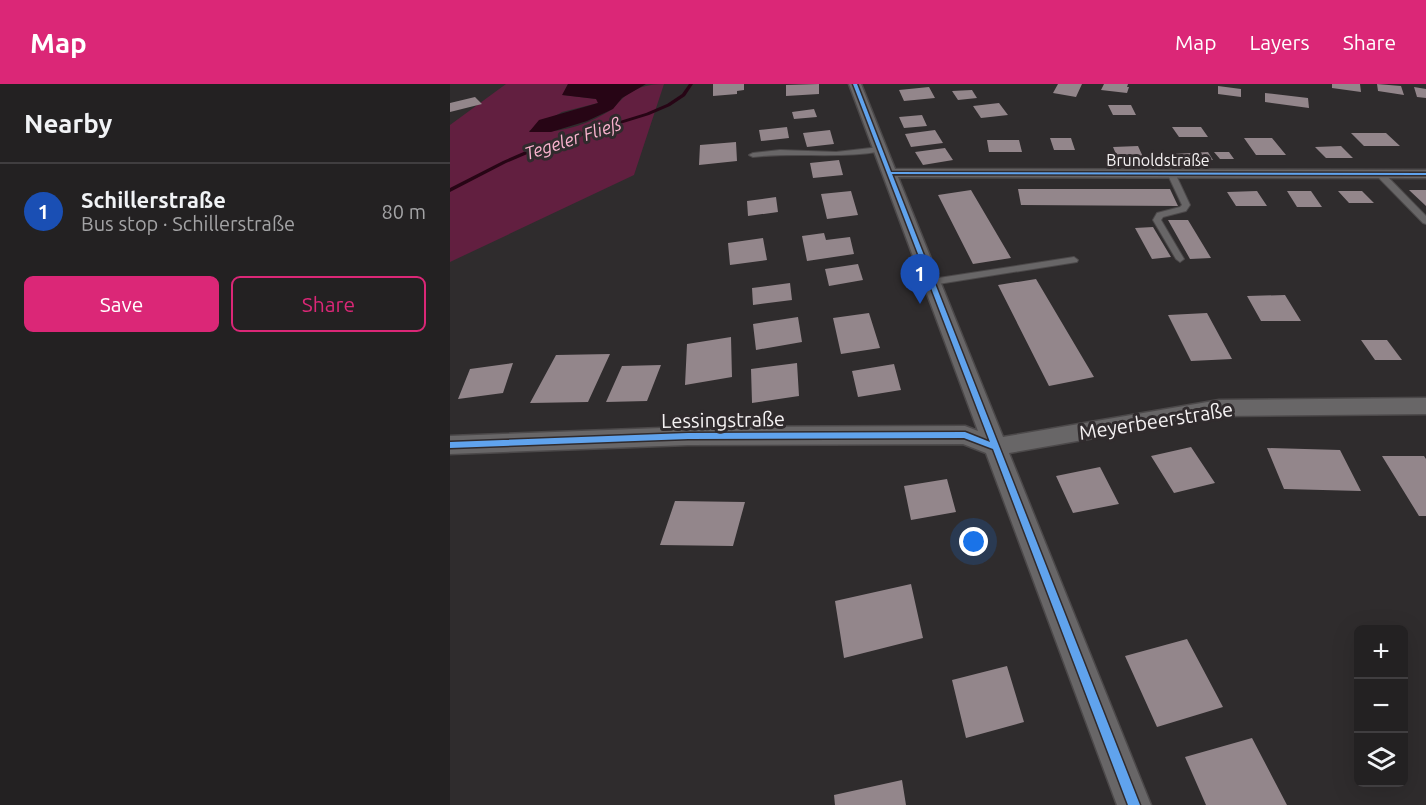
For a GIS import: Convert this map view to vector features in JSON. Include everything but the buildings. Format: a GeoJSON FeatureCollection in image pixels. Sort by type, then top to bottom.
{"type":"FeatureCollection","features":[{"type":"Feature","properties":{"kind":"street"},"geometry":{"type":"LineString","coordinates":[[855,84],[1134,805]]}},
{"type":"Feature","properties":{"kind":"street","name":"Brunoldstraße"},"geometry":{"type":"LineString","coordinates":[[890,173],[1426,174]]}},
{"type":"Feature","properties":{"kind":"street","name":"Meyerbeerstraße"},"geometry":{"type":"LineString","coordinates":[[995,447],[1219,408],[1426,406]]}},
{"type":"Feature","properties":{"kind":"street","name":"Lessingstraße"},"geometry":{"type":"LineString","coordinates":[[450,445],[688,436],[964,435],[995,447]]}},
{"type":"Feature","properties":{"kind":"lane"},"geometry":{"type":"LineString","coordinates":[[753,155],[780,152],[836,154],[880,149]]}},
{"type":"Feature","properties":{"kind":"lane"},"geometry":{"type":"LineString","coordinates":[[1171,173],[1186,205],[1183,209],[1160,215],[1157,220],[1180,258]]}},
{"type":"Feature","properties":{"kind":"lane"},"geometry":{"type":"LineString","coordinates":[[1380,174],[1426,221]]}},
{"type":"Feature","properties":{"kind":"lane"},"geometry":{"type":"LineString","coordinates":[[932,282],[1074,260]]}},
{"type":"Feature","properties":{"kind":"shaded area"},"geometry":{"type":"Polygon","coordinates":[[[506,84],[568,84],[563,95],[597,99],[598,103],[562,112],[529,131],[550,132],[572,128],[592,120],[611,110],[635,90],[664,84],[634,175],[450,262],[450,125],[506,84]]]}},
{"type":"Feature","properties":{"kind":"shaded area"},"geometry":{"type":"Polygon","coordinates":[[[568,84],[646,84],[622,98],[613,109],[587,121],[551,132],[529,132],[539,120],[598,103],[596,99],[562,95],[568,84]]]}},
{"type":"Feature","properties":{"kind":"waterway","name":"Tegeler Fließ"},"geometry":{"type":"LineString","coordinates":[[450,190],[537,148],[623,123],[669,105],[684,95],[691,84]]}},
{"type":"Feature","properties":{"kind":"cycle path"},"geometry":{"type":"LineString","coordinates":[[855,84],[1134,805]]}},
{"type":"Feature","properties":{"kind":"cycle path"},"geometry":{"type":"LineString","coordinates":[[890,173],[1426,174]]}},
{"type":"Feature","properties":{"kind":"cycle path"},"geometry":{"type":"LineString","coordinates":[[450,445],[688,436],[965,435],[995,447]]}},
{"type":"Feature","properties":{"kind":"place","name":"Schillerstraße"},"geometry":{"type":"Point","coordinates":[920,304]}}]}
